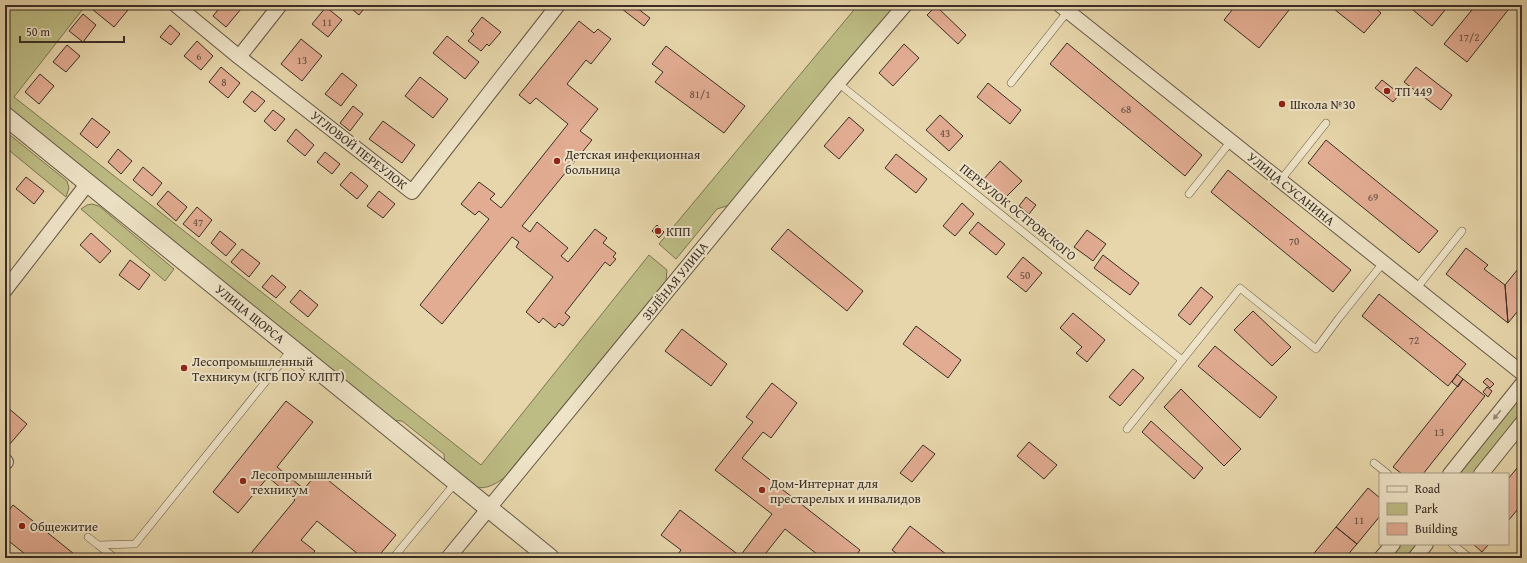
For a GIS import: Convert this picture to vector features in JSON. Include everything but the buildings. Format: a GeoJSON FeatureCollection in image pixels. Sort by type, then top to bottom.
{"type":"FeatureCollection","features":[{"type":"Feature","properties":{"kind":"street","name":"УГЛОВОЙ ПЕРЕУЛОК"},"geometry":{"type":"LineString","coordinates":[[176,5],[412,192],[558,5]]}},
{"type":"Feature","properties":{"kind":"street"},"geometry":{"type":"LineString","coordinates":[[239,56],[280,5]]}},
{"type":"Feature","properties":{"kind":"street","name":"ЗЕЛЁНАЯ УЛИЦА"},"geometry":{"type":"LineString","coordinates":[[448,558],[838,84],[905,5]]}},
{"type":"Feature","properties":{"kind":"street","name":"УЛИЦА СУСАНИНА"},"geometry":{"type":"LineString","coordinates":[[1064,8],[1522,373]]}},
{"type":"Feature","properties":{"kind":"street","name":"УЛИЦА ЩОРСА"},"geometry":{"type":"LineString","coordinates":[[5,116],[550,558]]}},
{"type":"Feature","properties":{"kind":"street"},"geometry":{"type":"LineString","coordinates":[[5,290],[88,183]]}},
{"type":"Feature","properties":{"kind":"street"},"geometry":{"type":"LineString","coordinates":[[1451,473],[1522,384]]}},
{"type":"Feature","properties":{"kind":"street"},"geometry":{"type":"LineString","coordinates":[[1482,473],[1522,423]]}},
{"type":"Feature","properties":{"kind":"street"},"geometry":{"type":"LineString","coordinates":[[1382,558],[1392,545]]}},
{"type":"Feature","properties":{"kind":"street"},"geometry":{"type":"LineString","coordinates":[[1414,558],[1425,545]]}},
{"type":"Feature","properties":{"kind":"lane"},"geometry":{"type":"LineString","coordinates":[[1011,83],[1064,8]]}},
{"type":"Feature","properties":{"kind":"lane","name":"ПЕРЕУЛОК ОСТРОВСКОГО"},"geometry":{"type":"LineString","coordinates":[[838,84],[1182,360]]}},
{"type":"Feature","properties":{"kind":"lane"},"geometry":{"type":"LineString","coordinates":[[1280,181],[1326,123]]}},
{"type":"Feature","properties":{"kind":"lane"},"geometry":{"type":"LineString","coordinates":[[1189,194],[1231,142]]}},
{"type":"Feature","properties":{"kind":"lane"},"geometry":{"type":"LineString","coordinates":[[1416,289],[1462,231]]}},
{"type":"Feature","properties":{"kind":"lane"},"geometry":{"type":"LineString","coordinates":[[1127,429],[1240,288],[1316,349],[1383,263]]}},
{"type":"Feature","properties":{"kind":"lane"},"geometry":{"type":"LineString","coordinates":[[98,544],[135,544],[292,348]]}},
{"type":"Feature","properties":{"kind":"lane"},"geometry":{"type":"LineString","coordinates":[[1374,463],[1387,473]]}},
{"type":"Feature","properties":{"kind":"lane"},"geometry":{"type":"LineString","coordinates":[[393,558],[456,482]]}},
{"type":"Feature","properties":{"kind":"lane"},"geometry":{"type":"LineString","coordinates":[[88,537],[115,558]]}},
{"type":"Feature","properties":{"kind":"lane"},"geometry":{"type":"LineString","coordinates":[[1453,545],[1470,558]]}},
{"type":"Feature","properties":{"kind":"green space"},"geometry":{"type":"Polygon","coordinates":[[[5,5],[86,5],[14,97],[481,465],[649,255],[667,270],[666,281],[505,477],[495,484],[487,487],[480,488],[473,486],[445,465],[444,454],[402,421],[389,420],[5,106],[5,5]]]}},
{"type":"Feature","properties":{"kind":"green space"},"geometry":{"type":"Polygon","coordinates":[[[858,5],[897,5],[730,205],[717,209],[676,259],[659,244],[858,5]]]}},
{"type":"Feature","properties":{"kind":"green space"},"geometry":{"type":"Polygon","coordinates":[[[5,131],[67,181],[69,188],[66,197],[5,147],[5,131]]]}},
{"type":"Feature","properties":{"kind":"green space"},"geometry":{"type":"Polygon","coordinates":[[[92,204],[99,206],[174,269],[165,281],[81,209],[92,204]]]}},
{"type":"Feature","properties":{"kind":"green space"},"geometry":{"type":"Polygon","coordinates":[[[1522,393],[1522,414],[1475,473],[1457,473],[1522,393]]]}},
{"type":"Feature","properties":{"kind":"green space"},"geometry":{"type":"Polygon","coordinates":[[[1399,545],[1416,545],[1406,558],[1388,558],[1399,545]]]}},
{"type":"Feature","properties":{"kind":"place","name":"ТП 449"},"geometry":{"type":"Point","coordinates":[1387,91]}},
{"type":"Feature","properties":{"kind":"place","name":"Школа №30"},"geometry":{"type":"Point","coordinates":[1282,104]}},
{"type":"Feature","properties":{"kind":"place","name":"Детская инфекционная больница"},"geometry":{"type":"Point","coordinates":[557,161]}},
{"type":"Feature","properties":{"kind":"place","name":"КПП"},"geometry":{"type":"Point","coordinates":[658,231]}},
{"type":"Feature","properties":{"kind":"place","name":"Лесопромышленный Техникум (КГБ ПОУ КЛПТ)"},"geometry":{"type":"Point","coordinates":[184,368]}},
{"type":"Feature","properties":{"kind":"place","name":"Лесопромышленный техникум"},"geometry":{"type":"Point","coordinates":[243,481]}},
{"type":"Feature","properties":{"kind":"place","name":"Дом-Интернат для престарелых и инвалидов"},"geometry":{"type":"Point","coordinates":[762,490]}},
{"type":"Feature","properties":{"kind":"place","name":"Общежитие"},"geometry":{"type":"Point","coordinates":[22,526]}}]}
